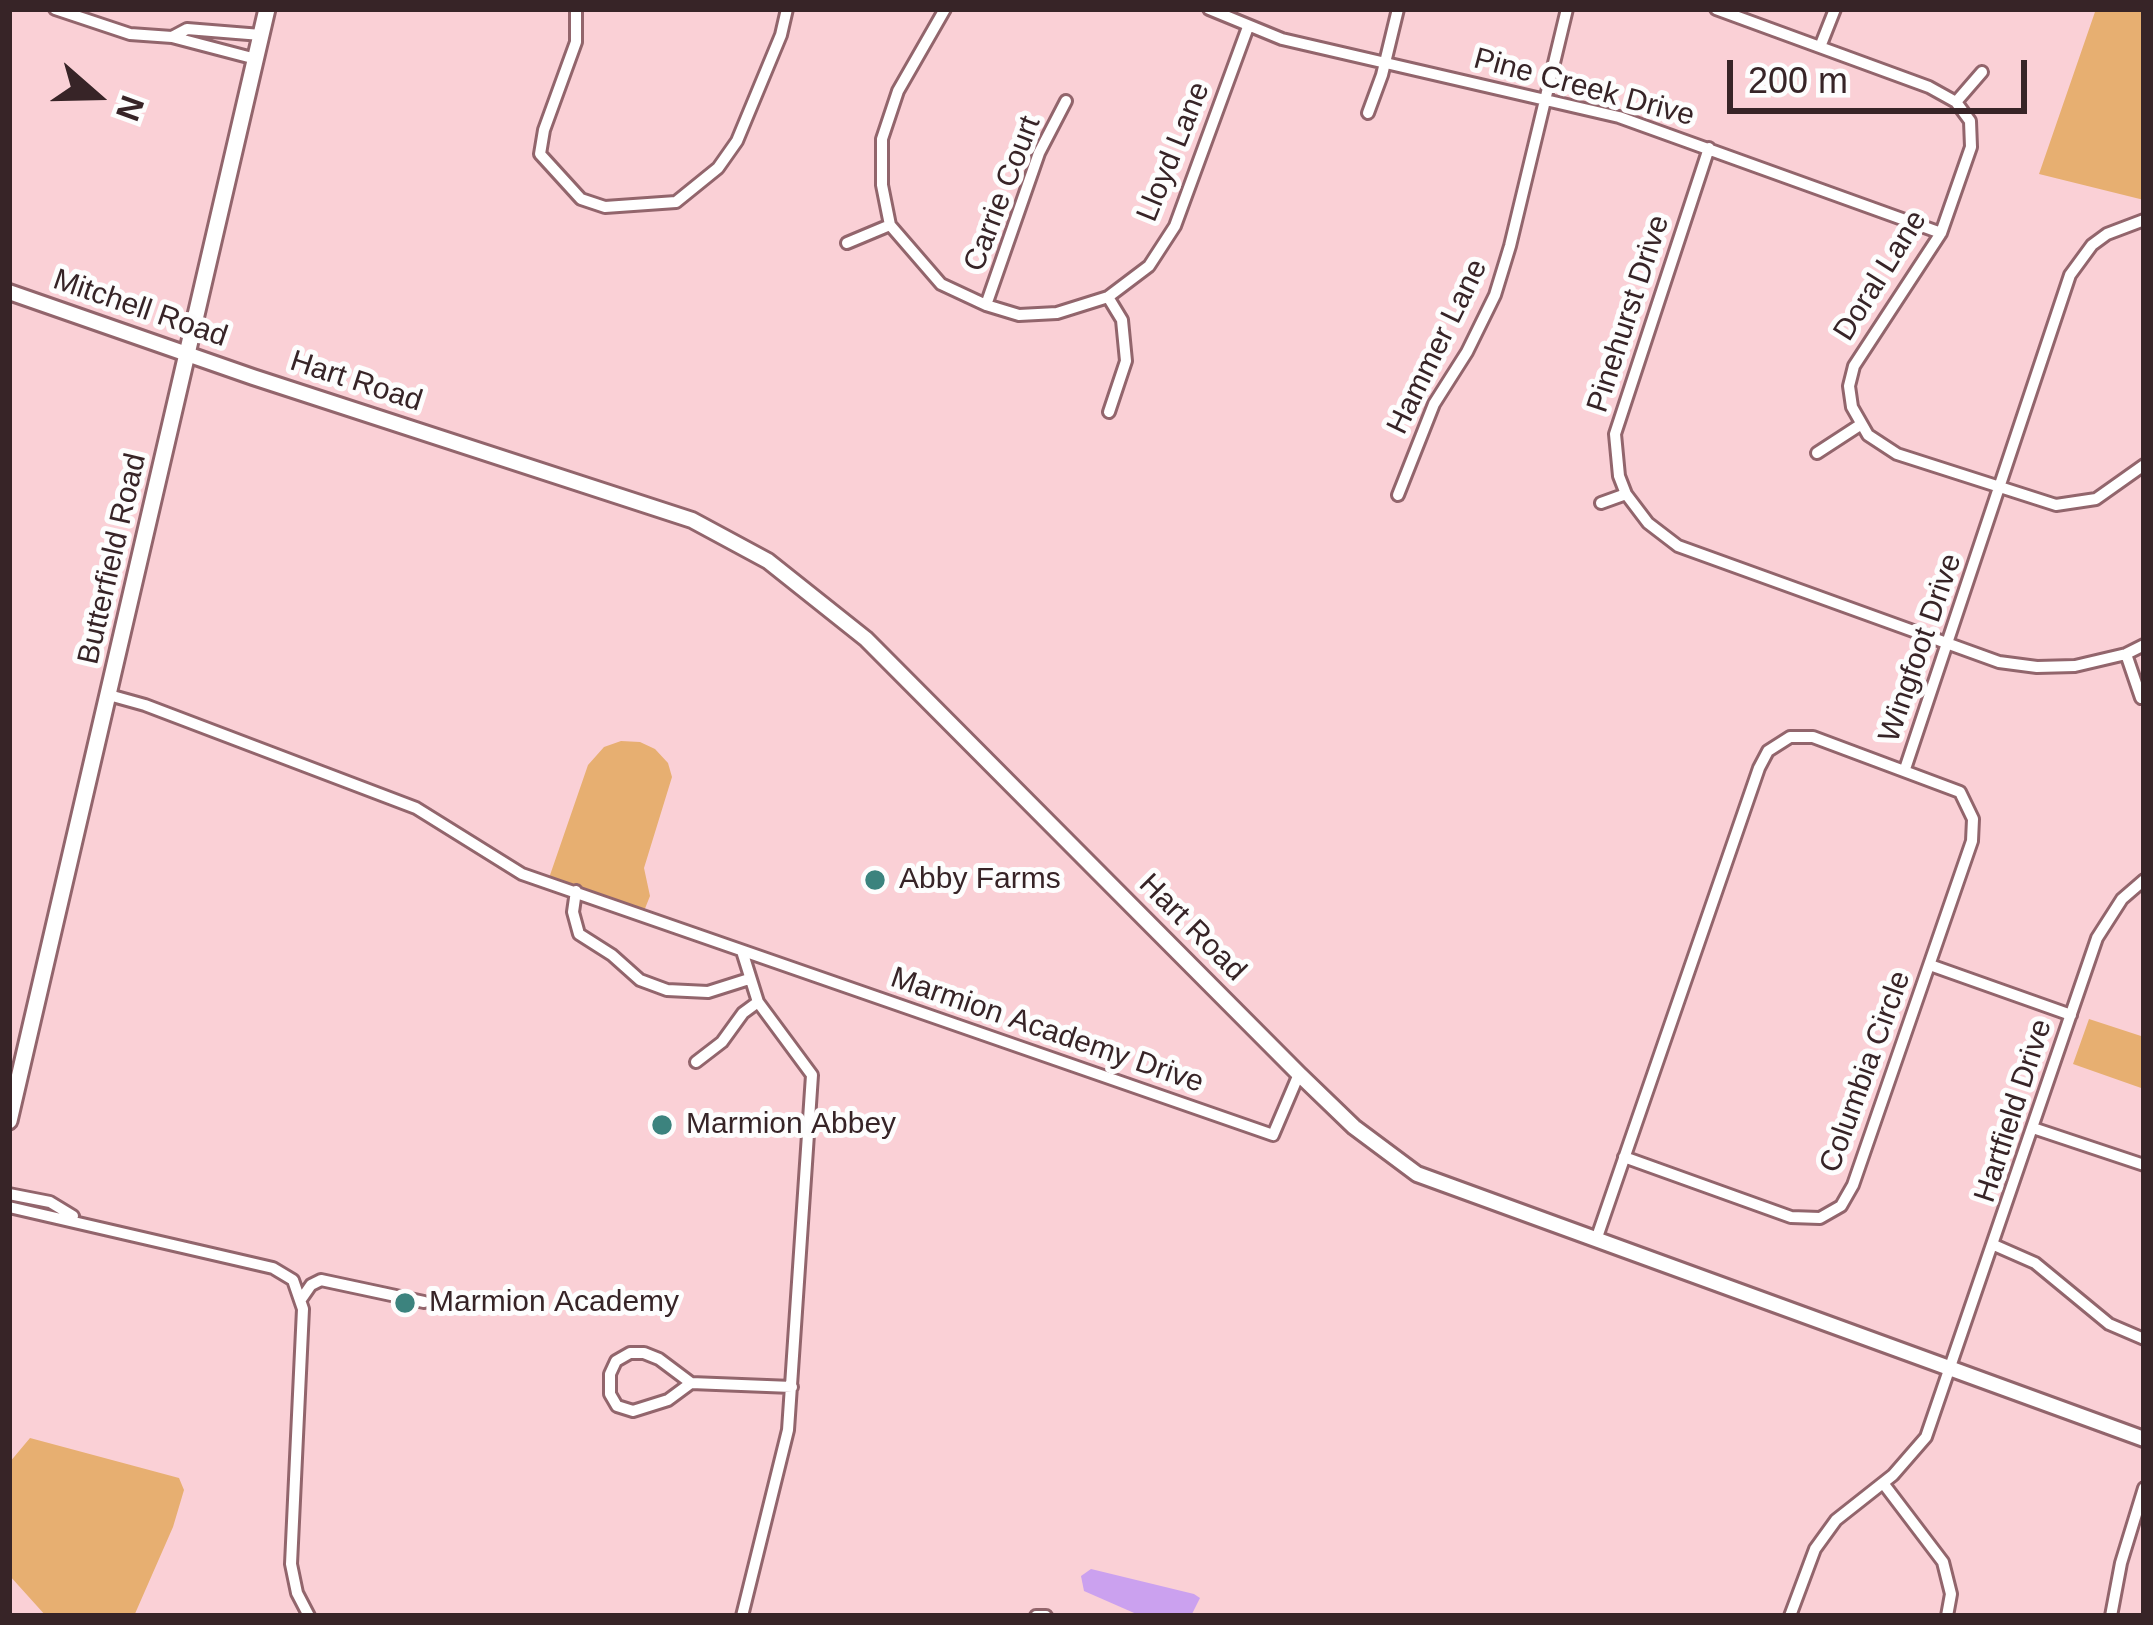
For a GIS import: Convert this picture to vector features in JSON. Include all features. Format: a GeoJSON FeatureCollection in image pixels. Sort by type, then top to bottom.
{"type":"FeatureCollection","features":[{"type":"Feature","properties":{"kind":"main road","name":"Butterfield Road"},"geometry":{"type":"LineString","coordinates":[[9,1121],[267,9]]}},
{"type":"Feature","properties":{"kind":"street"},"geometry":{"type":"LineString","coordinates":[[56,9],[130,34],[172,37],[256,59]]}},
{"type":"Feature","properties":{"kind":"street"},"geometry":{"type":"LineString","coordinates":[[576,9],[576,42],[540,154],[580,199],[605,207],[676,202],[718,168],[737,141],[778,44],[787,9]]}},
{"type":"Feature","properties":{"kind":"street"},"geometry":{"type":"LineString","coordinates":[[945,9],[898,91],[882,140],[882,185],[890,224],[941,284],[986,305],[1019,315],[1057,313],[1108,297],[1122,320],[1126,361],[1109,412]]}},
{"type":"Feature","properties":{"kind":"street","name":"Pine Creek Drive"},"geometry":{"type":"LineString","coordinates":[[1209,9],[1248,27],[1631,120],[1941,233]]}},
{"type":"Feature","properties":{"kind":"street"},"geometry":{"type":"LineString","coordinates":[[1368,113],[1398,9]]}},
{"type":"Feature","properties":{"kind":"street","name":"Hammer Lane"},"geometry":{"type":"LineString","coordinates":[[1398,495],[1434,404],[1495,295],[1567,9]]}},
{"type":"Feature","properties":{"kind":"street"},"geometry":{"type":"LineString","coordinates":[[1716,9],[1956,101],[1982,72]]}},
{"type":"Feature","properties":{"kind":"street"},"geometry":{"type":"LineString","coordinates":[[1820,47],[1834,9]]}},
{"type":"Feature","properties":{"kind":"street","name":"Lloyd Lane"},"geometry":{"type":"LineString","coordinates":[[1108,297],[1149,266],[1175,226],[1248,27]]}},
{"type":"Feature","properties":{"kind":"street"},"geometry":{"type":"LineString","coordinates":[[172,37],[187,29],[261,35]]}},
{"type":"Feature","properties":{"kind":"street","name":"Carrie Court"},"geometry":{"type":"LineString","coordinates":[[986,305],[1039,153],[1066,101]]}},
{"type":"Feature","properties":{"kind":"street","name":"Doral Lane"},"geometry":{"type":"LineString","coordinates":[[1860,425],[1850,397],[1854,366],[1941,233],[1972,138],[1967,114],[1956,101]]}},
{"type":"Feature","properties":{"kind":"street","name":"Pinehurst Drive"},"geometry":{"type":"LineString","coordinates":[[1627,494],[1615,455],[1619,413],[1709,148]]}},
{"type":"Feature","properties":{"kind":"street","name":"Wingfoot Drive"},"geometry":{"type":"LineString","coordinates":[[1596,1240],[1768,751],[1790,737],[1813,737],[1905,769],[2070,275],[2092,245],[2144,220]]}},
{"type":"Feature","properties":{"kind":"street"},"geometry":{"type":"LineString","coordinates":[[847,243],[890,224]]}},
{"type":"Feature","properties":{"kind":"street","name":"Mitchell Road"},"geometry":{"type":"LineString","coordinates":[[9,292],[253,377]]}},
{"type":"Feature","properties":{"kind":"street","name":"Hart Road"},"geometry":{"type":"LineString","coordinates":[[253,377],[692,520],[768,561],[866,639],[1299,1074],[1354,1127],[1417,1174],[2144,1439]]}},
{"type":"Feature","properties":{"kind":"street"},"geometry":{"type":"LineString","coordinates":[[1817,453],[1860,425],[1886,449],[2056,505],[2109,492],[2144,465]]}},
{"type":"Feature","properties":{"kind":"street"},"geometry":{"type":"LineString","coordinates":[[1601,503],[1627,494],[1648,524],[1678,546],[1999,662],[2075,666],[2144,645]]}},
{"type":"Feature","properties":{"kind":"street"},"geometry":{"type":"LineString","coordinates":[[2126,654],[2141,698]]}},
{"type":"Feature","properties":{"kind":"street","name":"Marmion Academy Drive"},"geometry":{"type":"LineString","coordinates":[[109,695],[416,808],[521,874],[1273,1135],[1299,1074]]}},
{"type":"Feature","properties":{"kind":"street","name":"Columbia Circle"},"geometry":{"type":"LineString","coordinates":[[1624,1156],[1791,1217],[1805,1220],[1832,1214],[1852,1185],[1972,841],[1973,820],[1965,798],[1954,787],[1905,769]]}},
{"type":"Feature","properties":{"kind":"street","name":"Hartfield Drive"},"geometry":{"type":"LineString","coordinates":[[1790,1616],[1815,1549],[1836,1520],[1909,1460],[1926,1437],[2097,938],[2108,917],[2144,880]]}},
{"type":"Feature","properties":{"kind":"street"},"geometry":{"type":"LineString","coordinates":[[576,891],[573,911],[579,934],[613,955],[640,980],[667,990],[707,992],[749,979]]}},
{"type":"Feature","properties":{"kind":"street"},"geometry":{"type":"LineString","coordinates":[[742,950],[758,1002],[812,1075],[784,1458],[742,1616]]}},
{"type":"Feature","properties":{"kind":"street"},"geometry":{"type":"LineString","coordinates":[[1930,965],[2071,1015]]}},
{"type":"Feature","properties":{"kind":"street"},"geometry":{"type":"LineString","coordinates":[[696,1062],[722,1042],[743,1013],[758,1002]]}},
{"type":"Feature","properties":{"kind":"street"},"geometry":{"type":"LineString","coordinates":[[2033,1128],[2144,1165]]}},
{"type":"Feature","properties":{"kind":"street"},"geometry":{"type":"LineString","coordinates":[[9,1194],[50,1202],[81,1221]]}},
{"type":"Feature","properties":{"kind":"street"},"geometry":{"type":"LineString","coordinates":[[9,1207],[424,1302]]}},
{"type":"Feature","properties":{"kind":"street"},"geometry":{"type":"LineString","coordinates":[[1994,1245],[2035,1263],[2109,1324],[2144,1339]]}},
{"type":"Feature","properties":{"kind":"street"},"geometry":{"type":"LineString","coordinates":[[286,1273],[302,1298]]}},
{"type":"Feature","properties":{"kind":"street"},"geometry":{"type":"LineString","coordinates":[[309,1616],[297,1593],[291,1564],[302,1298],[321,1280]]}},
{"type":"Feature","properties":{"kind":"street"},"geometry":{"type":"LineString","coordinates":[[691,1383],[649,1408],[633,1411],[617,1406],[609,1384],[616,1360],[644,1353],[691,1383],[792,1388]]}},
{"type":"Feature","properties":{"kind":"street"},"geometry":{"type":"LineString","coordinates":[[1883,1483],[1943,1562],[1951,1594],[1947,1616]]}},
{"type":"Feature","properties":{"kind":"street"},"geometry":{"type":"LineString","coordinates":[[2111,1616],[2144,1488]]}},
{"type":"Feature","properties":{"kind":"street"},"geometry":{"type":"LineString","coordinates":[[1036,1616],[1046,1616]]}},
{"type":"Feature","properties":{"kind":"shaded area"},"geometry":{"type":"Polygon","coordinates":[[[2096,9],[2144,9],[2144,200],[2039,174],[2096,9]]]}},
{"type":"Feature","properties":{"kind":"shaded area"},"geometry":{"type":"Polygon","coordinates":[[[621,741],[655,749],[668,763],[672,777],[644,868],[650,896],[644,911],[549,878],[588,765],[604,747],[621,741]]]}},
{"type":"Feature","properties":{"kind":"shaded area"},"geometry":{"type":"Polygon","coordinates":[[[2089,1019],[2141,1036],[2144,1031],[2144,1089],[2073,1064],[2089,1019]]]}},
{"type":"Feature","properties":{"kind":"shaded area"},"geometry":{"type":"Polygon","coordinates":[[[30,1438],[179,1478],[184,1490],[173,1527],[134,1616],[46,1616],[9,1575],[9,1463],[30,1438]]]}},
{"type":"Feature","properties":{"kind":"shaded area"},"geometry":{"type":"Polygon","coordinates":[[[1091,1569],[1200,1598],[1191,1616],[1141,1616],[1084,1591],[1081,1576],[1091,1569]]]}},
{"type":"Feature","properties":{"kind":"place","name":"Abby Farms"},"geometry":{"type":"Point","coordinates":[875,880]}},
{"type":"Feature","properties":{"kind":"place","name":"Marmion Abbey"},"geometry":{"type":"Point","coordinates":[662,1125]}},
{"type":"Feature","properties":{"kind":"place","name":"Marmion Academy"},"geometry":{"type":"Point","coordinates":[405,1303]}}]}
